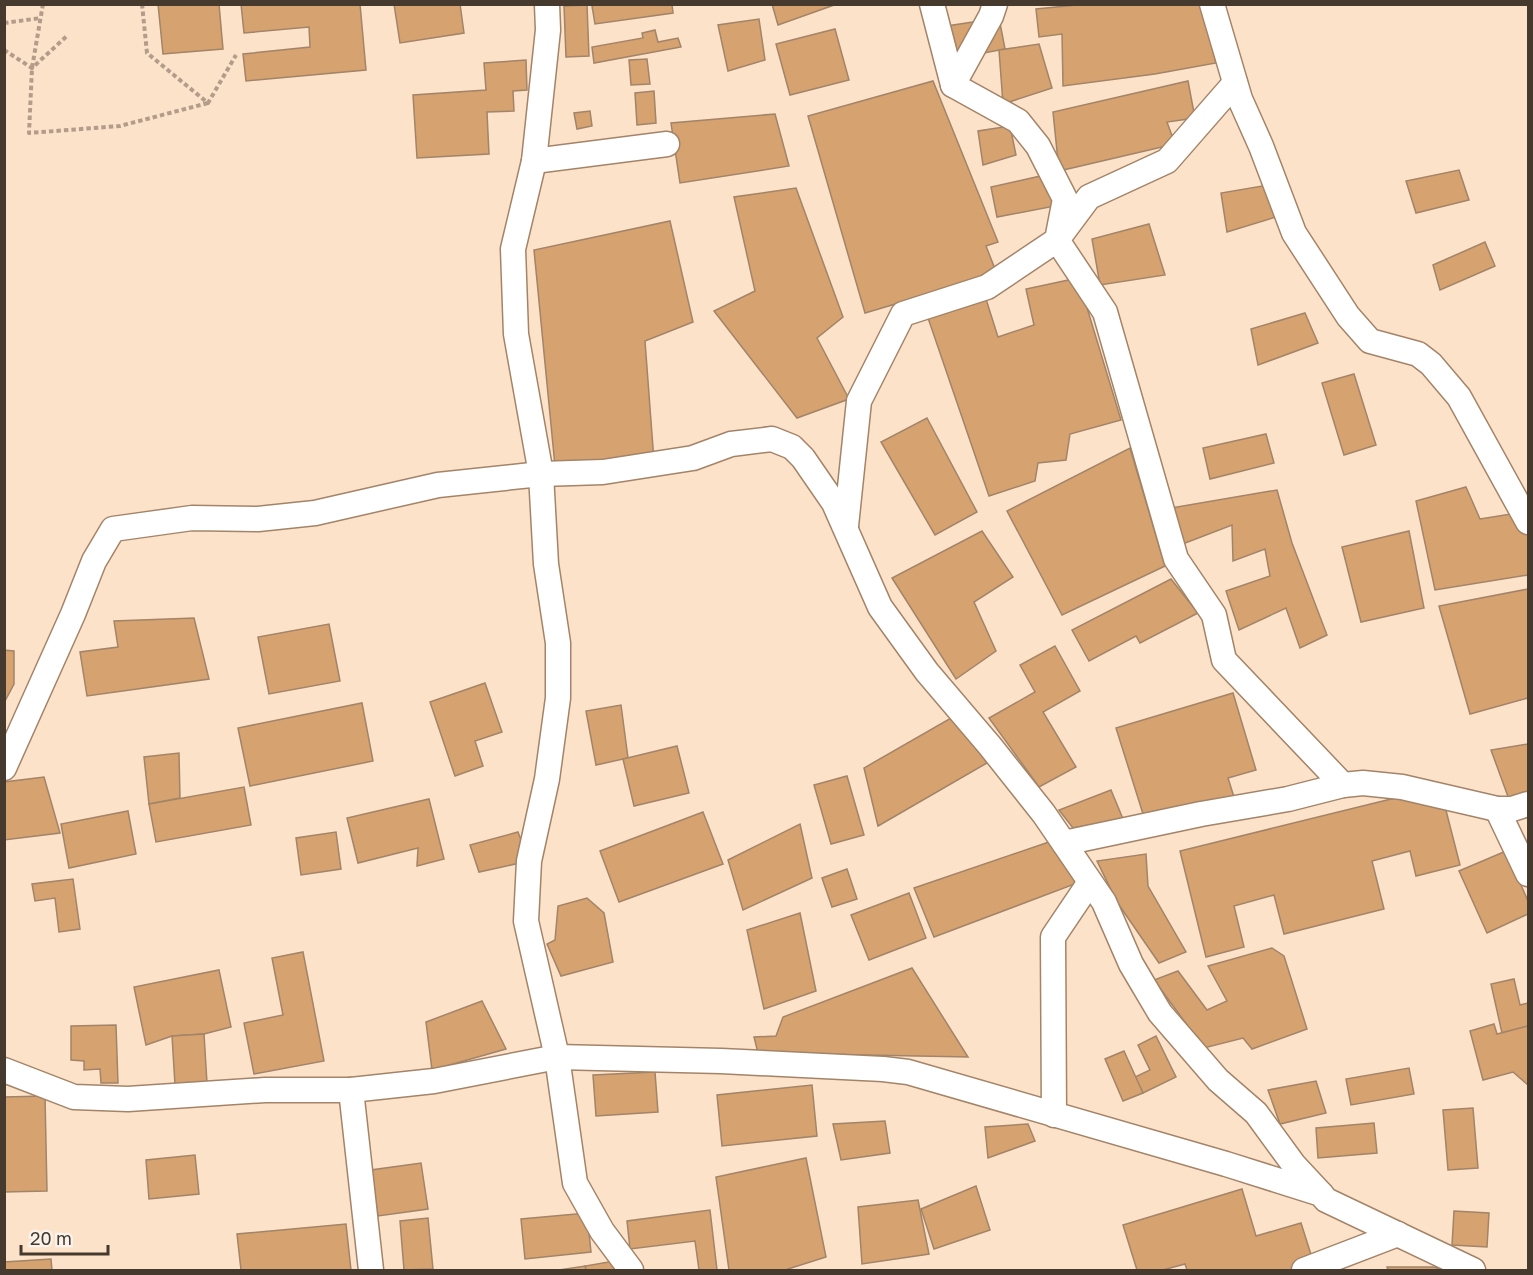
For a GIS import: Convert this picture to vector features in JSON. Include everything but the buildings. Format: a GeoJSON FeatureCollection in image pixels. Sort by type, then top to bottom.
{"type":"FeatureCollection","features":[{"type":"Feature","properties":{"kind":"street"},"geometry":{"type":"LineString","coordinates":[[547,4],[548,30],[534,161],[513,249],[516,334],[541,474],[546,564],[558,643],[558,698],[547,779],[529,861],[526,921],[557,1057],[575,1183],[602,1231],[632,1270]]}},
{"type":"Feature","properties":{"kind":"street"},"geometry":{"type":"LineString","coordinates":[[932,4],[954,85],[1018,121],[1038,146],[1065,199],[1057,240],[1105,312],[1176,559],[1214,615],[1224,660],[1343,785]]}},
{"type":"Feature","properties":{"kind":"street"},"geometry":{"type":"LineString","coordinates":[[954,85],[991,16],[994,4]]}},
{"type":"Feature","properties":{"kind":"street"},"geometry":{"type":"LineString","coordinates":[[1212,4],[1240,99],[1261,146],[1294,233],[1348,316],[1370,341],[1418,354],[1431,364],[1459,397],[1528,522]]}},
{"type":"Feature","properties":{"kind":"street"},"geometry":{"type":"LineString","coordinates":[[845,529],[859,401],[903,314],[987,287],[1057,240],[1089,197],[1167,161],[1235,83]]}},
{"type":"Feature","properties":{"kind":"street"},"geometry":{"type":"LineString","coordinates":[[534,161],[667,144]]}},
{"type":"Feature","properties":{"kind":"street"},"geometry":{"type":"LineString","coordinates":[[4,768],[73,614],[94,561],[113,529],[192,518],[258,519],[315,513],[438,485],[541,474],[603,472],[693,459],[731,444],[772,439],[792,447],[803,459],[834,503],[880,607],[927,672],[1044,814],[1104,902],[1131,964],[1160,1013],[1218,1080],[1256,1113],[1294,1165],[1326,1200],[1473,1270]]}},
{"type":"Feature","properties":{"kind":"street"},"geometry":{"type":"LineString","coordinates":[[1064,843],[1201,814],[1288,799],[1343,785],[1363,783],[1402,787],[1497,809],[1512,809],[1528,804]]}},
{"type":"Feature","properties":{"kind":"street"},"geometry":{"type":"LineString","coordinates":[[1497,809],[1528,874]]}},
{"type":"Feature","properties":{"kind":"street"},"geometry":{"type":"LineString","coordinates":[[1054,1115],[1053,937],[1090,882]]}},
{"type":"Feature","properties":{"kind":"street"},"geometry":{"type":"LineString","coordinates":[[4,1070],[74,1097],[128,1099],[264,1090],[351,1090],[434,1081],[557,1057],[721,1061],[892,1070],[908,1072],[1226,1164],[1321,1194]]}},
{"type":"Feature","properties":{"kind":"street"},"geometry":{"type":"LineString","coordinates":[[351,1090],[371,1270]]}},
{"type":"Feature","properties":{"kind":"street"},"geometry":{"type":"LineString","coordinates":[[1304,1270],[1398,1234]]}},
{"type":"Feature","properties":{"kind":"path"},"geometry":{"type":"LineString","coordinates":[[44,4],[32,68],[29,133],[120,126],[208,103],[236,55]]}},
{"type":"Feature","properties":{"kind":"path"},"geometry":{"type":"LineString","coordinates":[[142,4],[147,53],[208,103]]}},
{"type":"Feature","properties":{"kind":"path"},"geometry":{"type":"LineString","coordinates":[[4,23],[41,18]]}},
{"type":"Feature","properties":{"kind":"path"},"geometry":{"type":"LineString","coordinates":[[32,68],[68,35]]}},
{"type":"Feature","properties":{"kind":"path"},"geometry":{"type":"LineString","coordinates":[[4,50],[32,68]]}}]}
